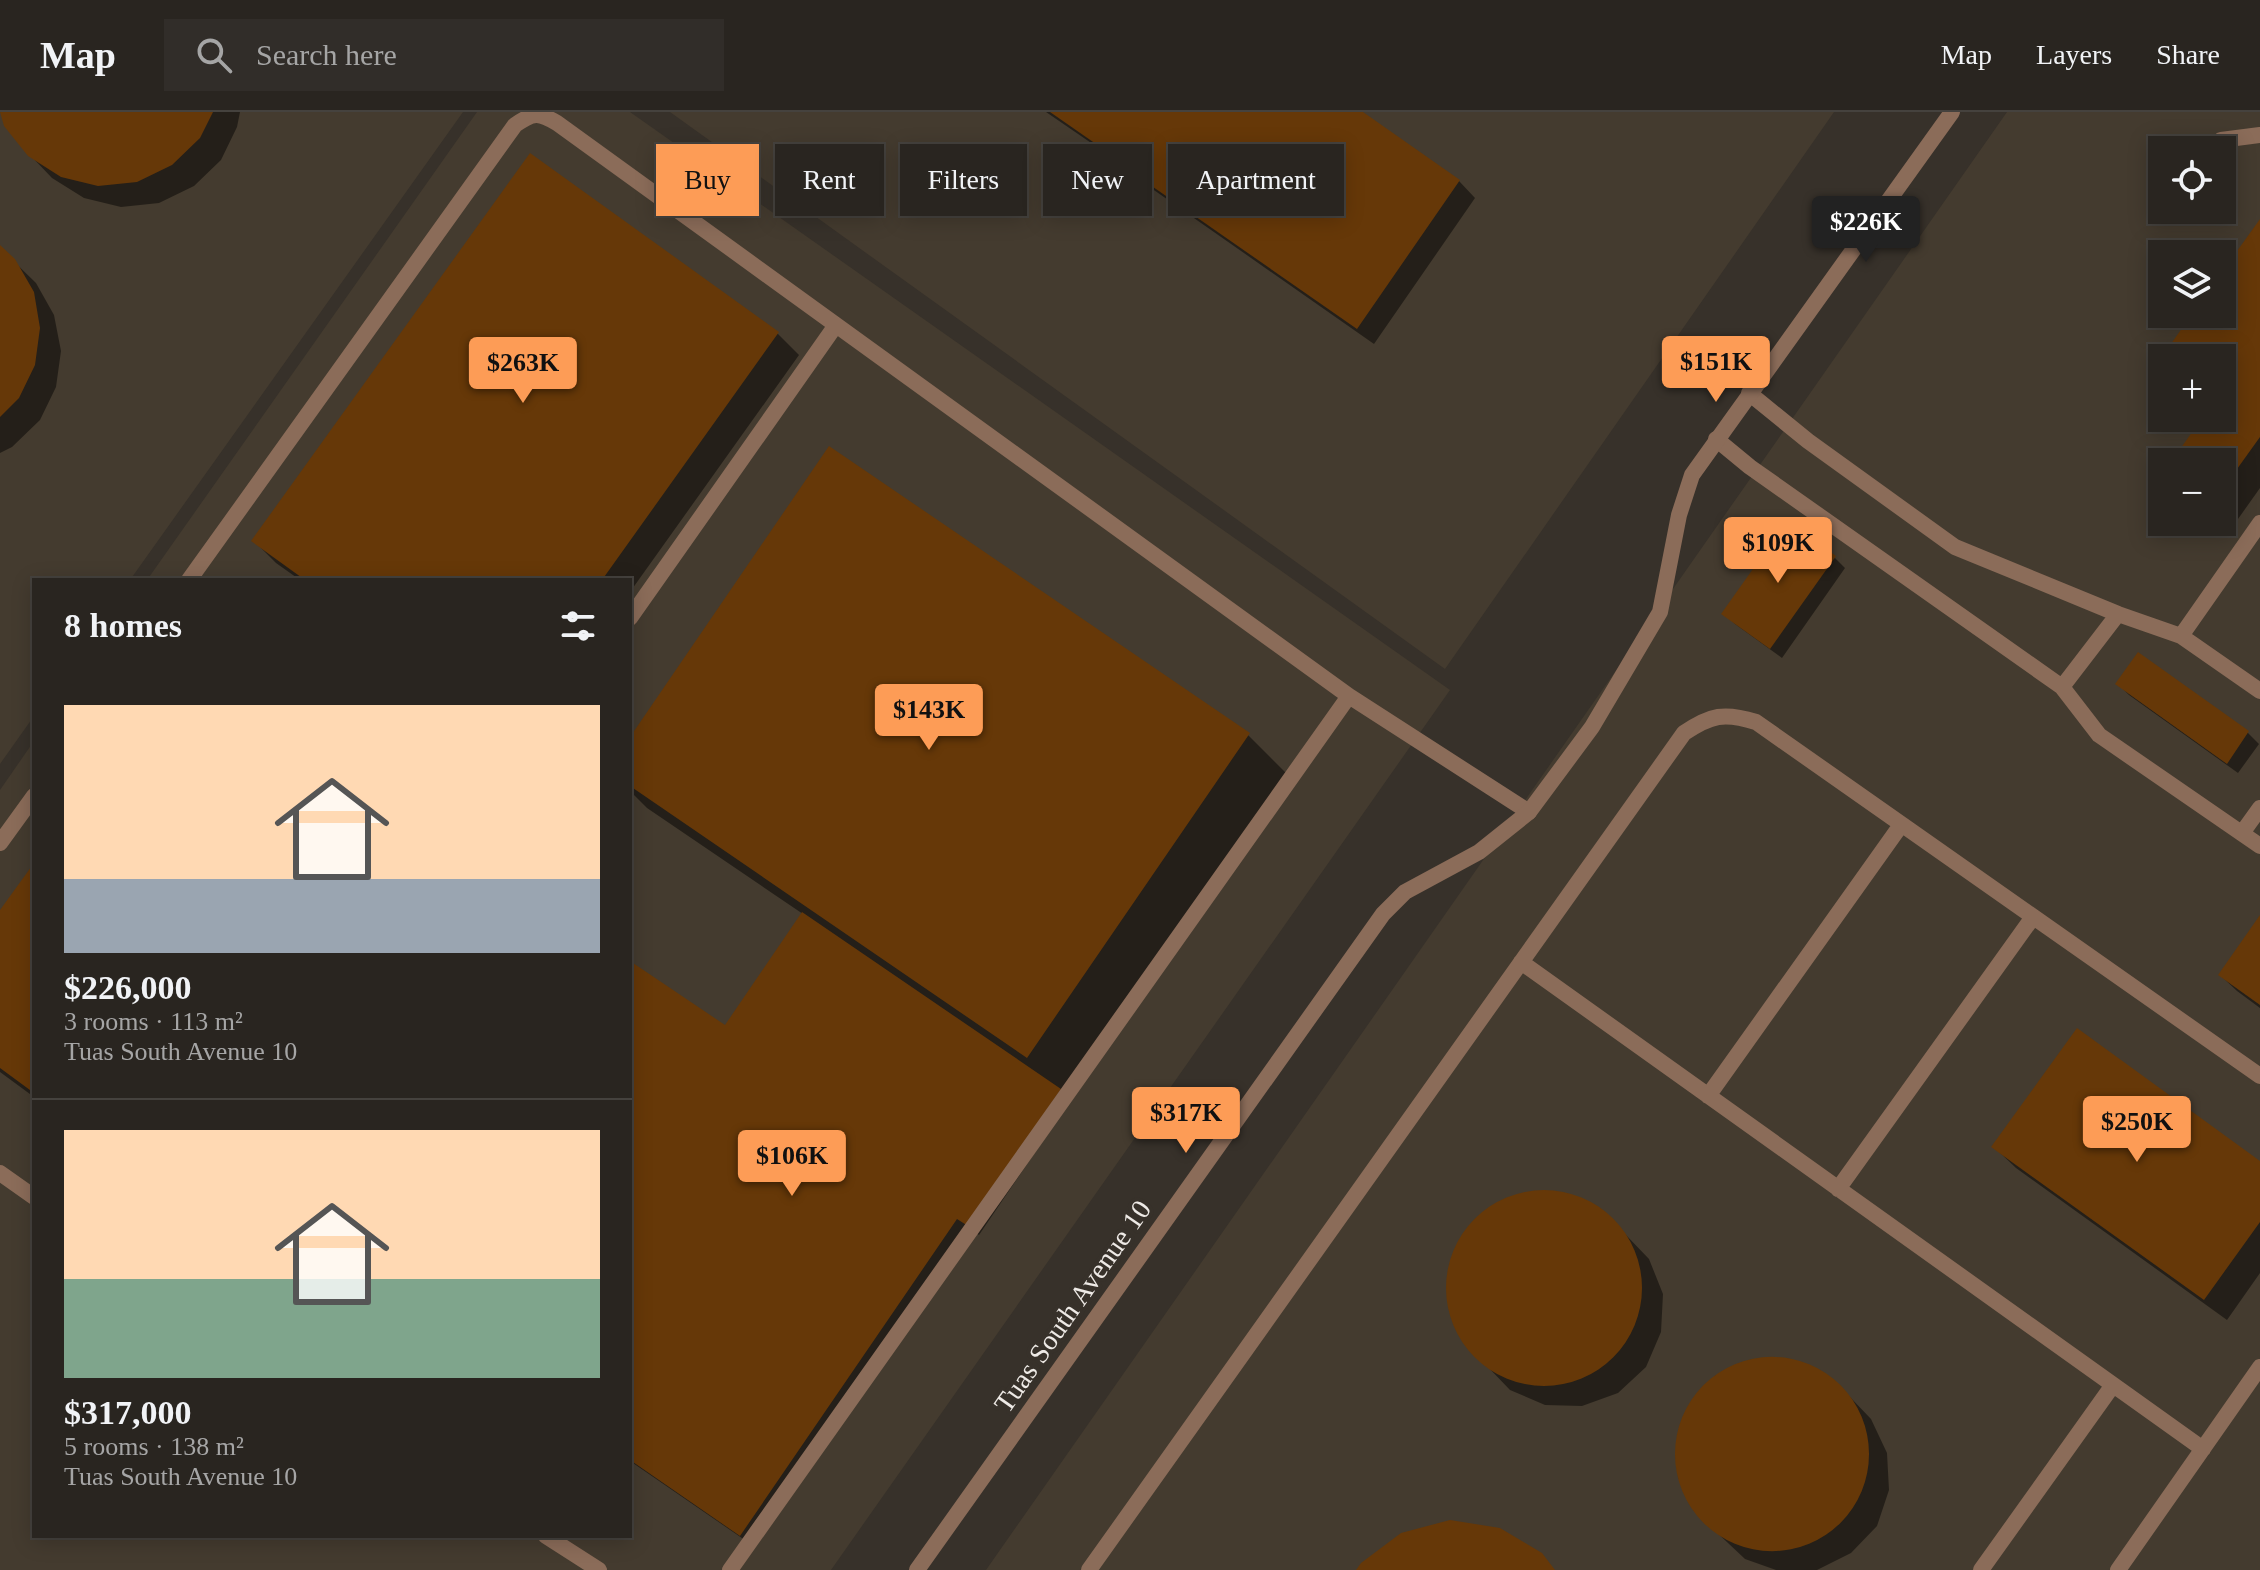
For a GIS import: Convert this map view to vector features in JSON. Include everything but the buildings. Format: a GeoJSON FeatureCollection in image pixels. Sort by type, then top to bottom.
{"type":"FeatureCollection","features":[{"type":"Feature","properties":{"kind":"street","name":"Tuas South Avenue 10"},"geometry":{"type":"LineString","coordinates":[[917,1570],[1383,914],[1405,892],[1479,852],[1529,812],[1592,727],[1660,612],[1679,515],[1692,475],[1952,112]]}},
{"type":"Feature","properties":{"kind":"street"},"geometry":{"type":"LineString","coordinates":[[190,578],[515,125],[529,116],[541,114],[1349,696],[1529,812]]}},
{"type":"Feature","properties":{"kind":"street"},"geometry":{"type":"LineString","coordinates":[[2236,138],[2260,135]]}},
{"type":"Feature","properties":{"kind":"street"},"geometry":{"type":"LineString","coordinates":[[632,615],[836,325]]}},
{"type":"Feature","properties":{"kind":"street"},"geometry":{"type":"LineString","coordinates":[[1749,393],[1808,441],[1955,547],[2118,614],[2181,636],[2260,691]]}},
{"type":"Feature","properties":{"kind":"street"},"geometry":{"type":"LineString","coordinates":[[1716,439],[1750,467],[2062,687],[2099,735],[2260,846]]}},
{"type":"Feature","properties":{"kind":"street"},"geometry":{"type":"LineString","coordinates":[[2181,636],[2260,523]]}},
{"type":"Feature","properties":{"kind":"street"},"geometry":{"type":"LineString","coordinates":[[2062,687],[2118,614]]}},
{"type":"Feature","properties":{"kind":"street"},"geometry":{"type":"LineString","coordinates":[[730,1570],[1349,696]]}},
{"type":"Feature","properties":{"kind":"street"},"geometry":{"type":"LineString","coordinates":[[1089,1570],[1684,733],[1705,719],[1734,715],[1756,722],[2260,1076]]}},
{"type":"Feature","properties":{"kind":"street"},"geometry":{"type":"LineString","coordinates":[[0,843],[32,799]]}},
{"type":"Feature","properties":{"kind":"street"},"geometry":{"type":"LineString","coordinates":[[2242,833],[2260,808]]}},
{"type":"Feature","properties":{"kind":"street"},"geometry":{"type":"LineString","coordinates":[[1708,1096],[1901,825]]}},
{"type":"Feature","properties":{"kind":"street"},"geometry":{"type":"LineString","coordinates":[[1838,1189],[2033,917]]}},
{"type":"Feature","properties":{"kind":"street"},"geometry":{"type":"LineString","coordinates":[[1521,962],[2203,1449]]}},
{"type":"Feature","properties":{"kind":"street"},"geometry":{"type":"LineString","coordinates":[[0,1173],[32,1196]]}},
{"type":"Feature","properties":{"kind":"street"},"geometry":{"type":"LineString","coordinates":[[2118,1570],[2260,1367]]}},
{"type":"Feature","properties":{"kind":"street"},"geometry":{"type":"LineString","coordinates":[[1981,1570],[2113,1385]]}},
{"type":"Feature","properties":{"kind":"street"},"geometry":{"type":"LineString","coordinates":[[549,1538],[599,1570]]}},
{"type":"Feature","properties":{"kind":"shaded area"},"geometry":{"type":"Polygon","coordinates":[[[0,112],[463,112],[131,578],[32,578],[32,719],[0,764],[0,112]]]}},
{"type":"Feature","properties":{"kind":"shaded area"},"geometry":{"type":"Polygon","coordinates":[[[477,112],[630,112],[675,144],[656,144],[656,216],[759,216],[759,203],[1450,690],[831,1570],[0,1570],[0,790],[32,744],[32,1538],[632,1538],[632,578],[148,578],[477,112]]]}},
{"type":"Feature","properties":{"kind":"shaded area"},"geometry":{"type":"Polygon","coordinates":[[[670,112],[1834,112],[1445,669],[815,216],[884,216],[884,144],[775,144],[775,187],[759,176],[759,144],[715,144],[670,112]]]}},
{"type":"Feature","properties":{"kind":"shaded area"},"geometry":{"type":"Polygon","coordinates":[[[2007,112],[2260,112],[2260,1570],[986,1570],[2007,112]]]}}]}
